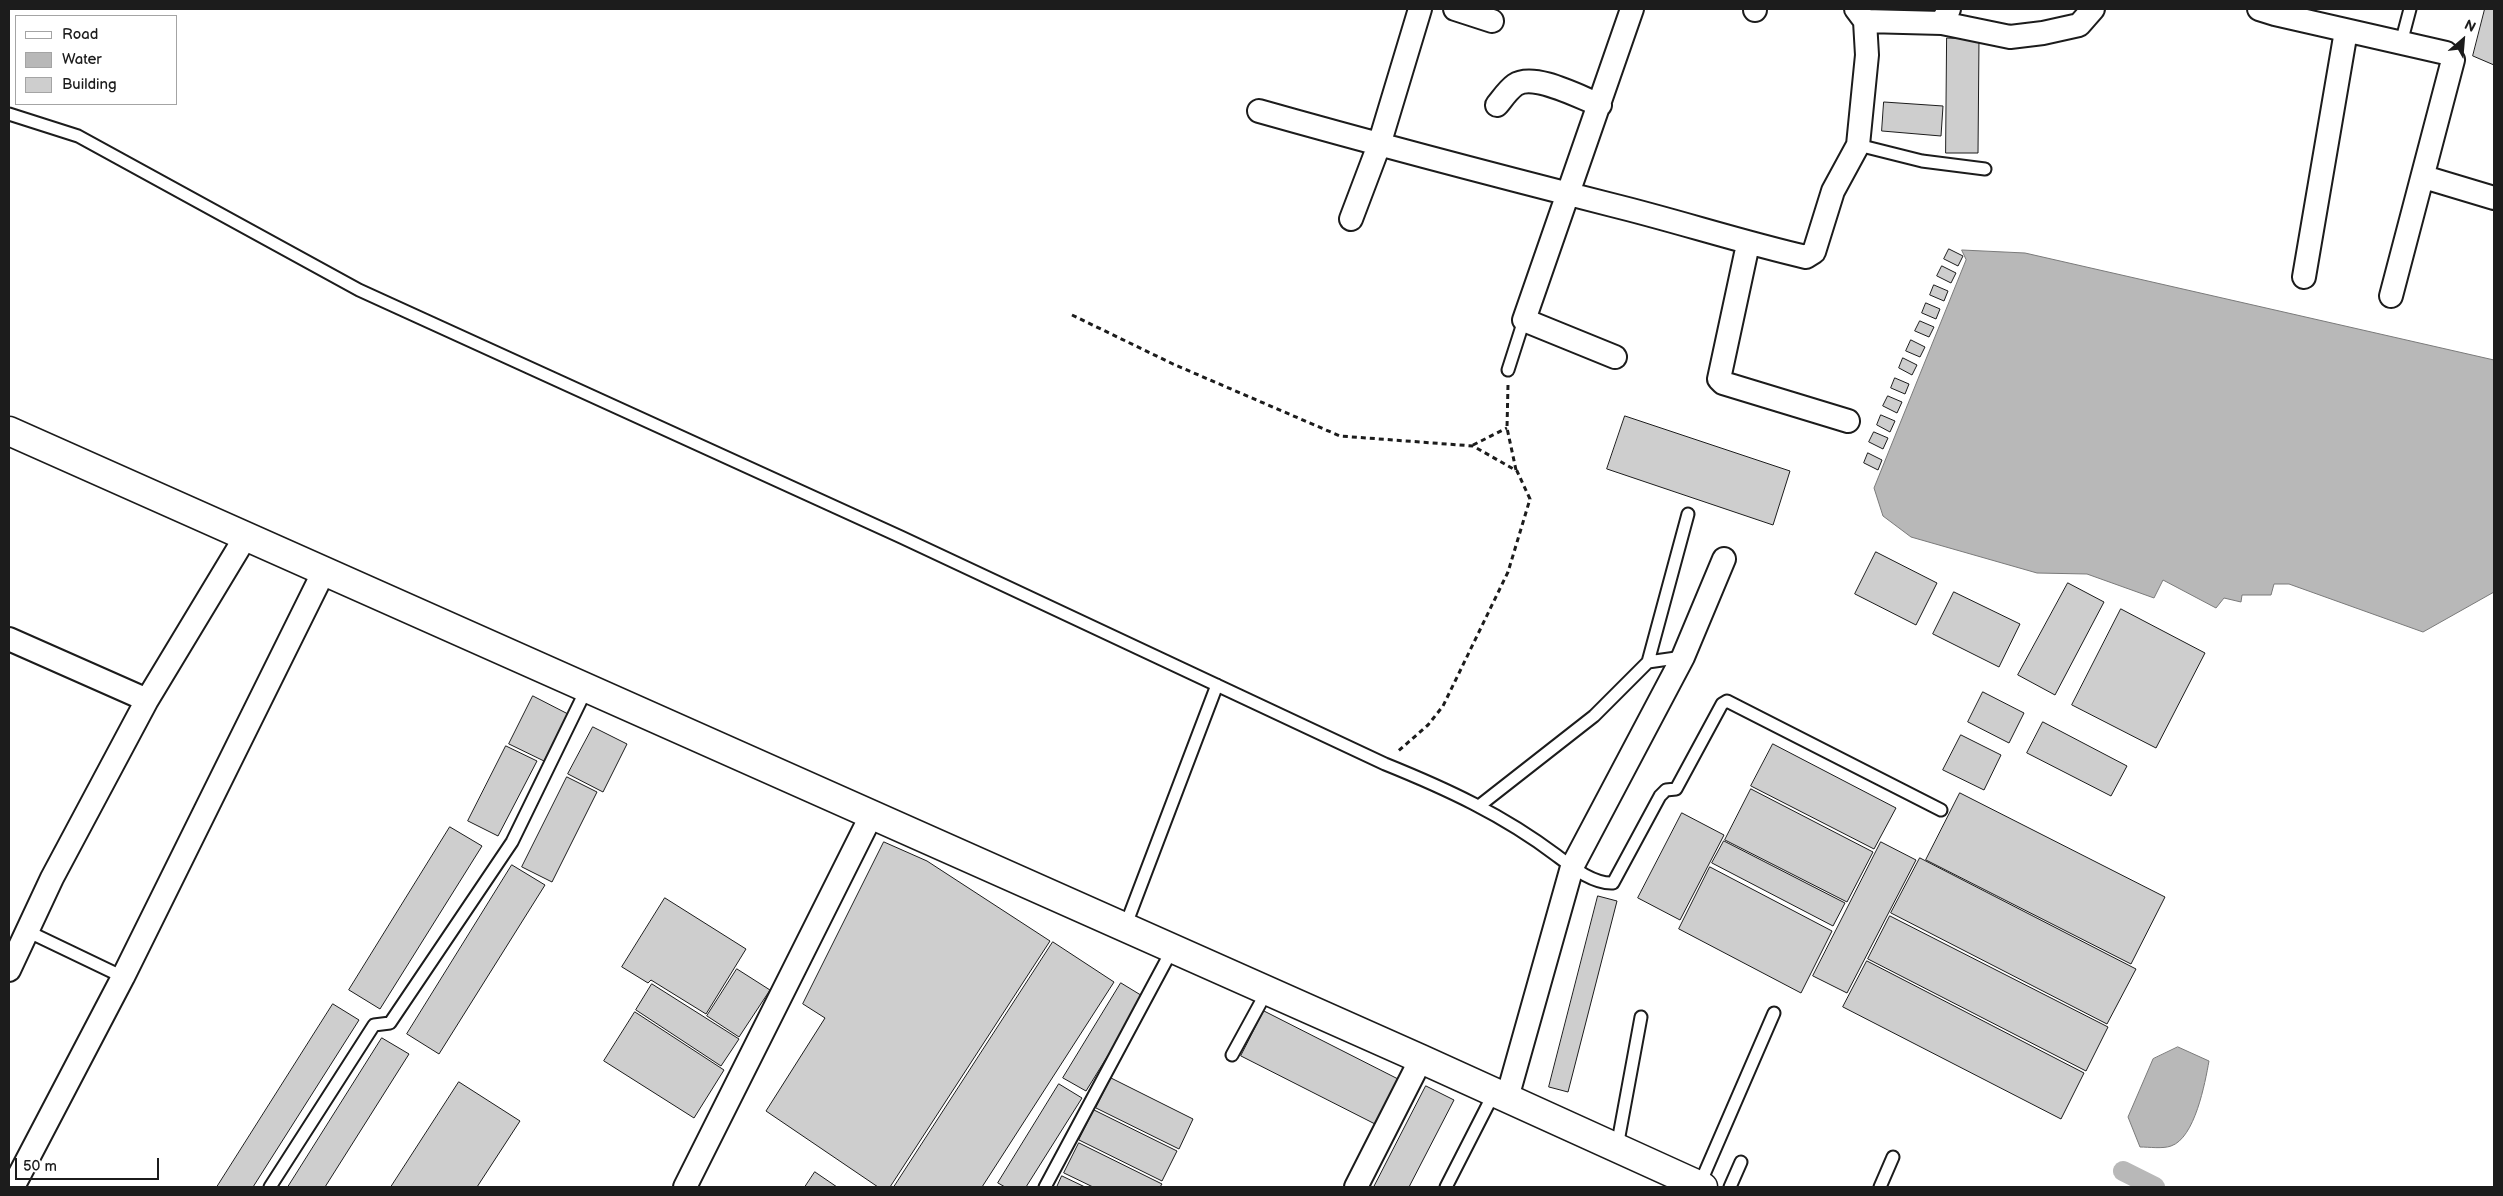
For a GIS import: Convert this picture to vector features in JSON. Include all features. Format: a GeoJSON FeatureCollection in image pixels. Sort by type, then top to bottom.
{"type":"FeatureCollection","features":[{"type":"Feature","properties":{"kind":"street"},"geometry":{"type":"LineString","coordinates":[[1350,219],[1379,145],[1420,9]]}},
{"type":"Feature","properties":{"kind":"street"},"geometry":{"type":"LineString","coordinates":[[1455,9],[1492,21]]}},
{"type":"Feature","properties":{"kind":"street"},"geometry":{"type":"LineString","coordinates":[[1615,357],[1524,320],[1600,106],[1632,9]]}},
{"type":"Feature","properties":{"kind":"street"},"geometry":{"type":"LineString","coordinates":[[1259,111],[1379,145],[1567,195],[1612,205],[1748,244],[1806,257],[1814,252],[1832,191],[1858,145],[1867,55],[1861,15],[1945,16],[2010,37],[2042,33],[2079,25],[2093,9]]}},
{"type":"Feature","properties":{"kind":"street"},"geometry":{"type":"LineString","coordinates":[[2271,11],[2346,31],[2446,53],[2453,60],[2424,177],[2391,296]]}},
{"type":"Feature","properties":{"kind":"street"},"geometry":{"type":"LineString","coordinates":[[2304,277],[2346,31]]}},
{"type":"Feature","properties":{"kind":"street"},"geometry":{"type":"LineString","coordinates":[[1497,105],[1516,85],[1527,80],[1546,84],[1600,106]]}},
{"type":"Feature","properties":{"kind":"street"},"geometry":{"type":"LineString","coordinates":[[2424,177],[2494,198]]}},
{"type":"Feature","properties":{"kind":"street"},"geometry":{"type":"LineString","coordinates":[[1748,244],[1719,379],[1723,383],[1848,421]]}},
{"type":"Feature","properties":{"kind":"street"},"geometry":{"type":"LineString","coordinates":[[9,431],[1421,1058],[1500,1096],[1701,1186]]}},
{"type":"Feature","properties":{"kind":"street"},"geometry":{"type":"LineString","coordinates":[[9,970],[52,878],[147,700],[246,536]]}},
{"type":"Feature","properties":{"kind":"street"},"geometry":{"type":"LineString","coordinates":[[1500,1096],[1572,868],[1683,657],[1724,559]]}},
{"type":"Feature","properties":{"kind":"street"},"geometry":{"type":"LineString","coordinates":[[13,1187],[123,978],[324,571]]}},
{"type":"Feature","properties":{"kind":"street"},"geometry":{"type":"LineString","coordinates":[[9,638],[147,700]]}},
{"type":"Feature","properties":{"kind":"street"},"geometry":{"type":"LineString","coordinates":[[685,1187],[872,814]]}},
{"type":"Feature","properties":{"kind":"street"},"geometry":{"type":"LineString","coordinates":[[1356,1187],[1421,1058]]}},
{"type":"Feature","properties":{"kind":"lane"},"geometry":{"type":"LineString","coordinates":[[2401,43],[2410,9]]}},
{"type":"Feature","properties":{"kind":"lane"},"geometry":{"type":"LineString","coordinates":[[9,114],[78,136],[359,290],[901,537],[1385,764],[1464,797],[1531,836],[1572,868],[1598,881],[1613,883],[1660,796],[1666,790],[1676,789],[1722,704],[1726,701],[1941,810]]}},
{"type":"Feature","properties":{"kind":"lane"},"geometry":{"type":"LineString","coordinates":[[1858,145],[1922,161],[1985,169]]}},
{"type":"Feature","properties":{"kind":"lane"},"geometry":{"type":"LineString","coordinates":[[1508,375],[1524,320]]}},
{"type":"Feature","properties":{"kind":"lane"},"geometry":{"type":"LineString","coordinates":[[1479,806],[1594,716],[1648,662],[1688,514]]}},
{"type":"Feature","properties":{"kind":"lane"},"geometry":{"type":"LineString","coordinates":[[1648,662],[1683,657]]}},
{"type":"Feature","properties":{"kind":"lane"},"geometry":{"type":"LineString","coordinates":[[1125,927],[1217,685]]}},
{"type":"Feature","properties":{"kind":"lane"},"geometry":{"type":"LineString","coordinates":[[270,1187],[374,1025],[390,1023],[512,842],[587,688]]}},
{"type":"Feature","properties":{"kind":"lane"},"geometry":{"type":"LineString","coordinates":[[27,931],[123,978]]}},
{"type":"Feature","properties":{"kind":"lane"},"geometry":{"type":"LineString","coordinates":[[1044,1187],[1173,948]]}},
{"type":"Feature","properties":{"kind":"lane"},"geometry":{"type":"LineString","coordinates":[[1232,1055],[1267,990]]}},
{"type":"Feature","properties":{"kind":"lane"},"geometry":{"type":"LineString","coordinates":[[1701,1186],[1774,1013]]}},
{"type":"Feature","properties":{"kind":"lane"},"geometry":{"type":"LineString","coordinates":[[1616,1149],[1641,1017]]}},
{"type":"Feature","properties":{"kind":"lane"},"geometry":{"type":"LineString","coordinates":[[1446,1187],[1500,1096]]}},
{"type":"Feature","properties":{"kind":"lane"},"geometry":{"type":"LineString","coordinates":[[1880,1187],[1893,1157]]}},
{"type":"Feature","properties":{"kind":"lane"},"geometry":{"type":"LineString","coordinates":[[1730,1187],[1741,1162]]}},
{"type":"Feature","properties":{"kind":"path"},"geometry":{"type":"LineString","coordinates":[[1072,316],[1173,364],[1340,436],[1473,446],[1516,471]]}},
{"type":"Feature","properties":{"kind":"path"},"geometry":{"type":"LineString","coordinates":[[1385,764],[1428,725],[1443,706],[1508,572],[1530,499],[1516,471],[1507,428],[1508,375]]}},
{"type":"Feature","properties":{"kind":"path"},"geometry":{"type":"LineString","coordinates":[[1473,446],[1507,428]]}},
{"type":"Feature","properties":{"kind":"water"},"geometry":{"type":"Polygon","coordinates":[[[1962,250],[2025,253],[2494,360],[2494,592],[2423,632],[2289,584],[2274,584],[2271,595],[2242,595],[2241,602],[2224,598],[2216,608],[2163,580],[2154,598],[2087,574],[2037,573],[1911,537],[1883,516],[1874,488],[1966,260],[1962,250]]]}},
{"type":"Feature","properties":{"kind":"water"},"geometry":{"type":"Polygon","coordinates":[[[2178,1047],[2209,1061],[2198,1109],[2193,1121],[2179,1141],[2168,1147],[2140,1147],[2128,1117],[2153,1059],[2178,1047]]]}},
{"type":"Feature","properties":{"kind":"building"},"geometry":{"type":"Polygon","coordinates":[[[2485,9],[2494,9],[2494,65],[2473,56],[2485,9]]]}},
{"type":"Feature","properties":{"kind":"building"},"geometry":{"type":"Polygon","coordinates":[[[1947,38],[1979,39],[1978,153],[1946,153],[1947,38]]]}},
{"type":"Feature","properties":{"kind":"building"},"geometry":{"type":"Polygon","coordinates":[[[1884,102],[1943,106],[1941,136],[1882,131],[1884,102]]]}},
{"type":"Feature","properties":{"kind":"building"},"geometry":{"type":"Polygon","coordinates":[[[1949,249],[1963,256],[1958,266],[1944,259],[1949,249]]]}},
{"type":"Feature","properties":{"kind":"building"},"geometry":{"type":"Polygon","coordinates":[[[1942,266],[1956,273],[1951,283],[1937,276],[1942,266]]]}},
{"type":"Feature","properties":{"kind":"building"},"geometry":{"type":"Polygon","coordinates":[[[1934,285],[1948,291],[1944,301],[1930,295],[1934,285]]]}},
{"type":"Feature","properties":{"kind":"building"},"geometry":{"type":"Polygon","coordinates":[[[1926,303],[1940,309],[1936,319],[1922,313],[1926,303]]]}},
{"type":"Feature","properties":{"kind":"building"},"geometry":{"type":"Polygon","coordinates":[[[1920,321],[1934,327],[1929,337],[1915,331],[1920,321]]]}},
{"type":"Feature","properties":{"kind":"building"},"geometry":{"type":"Polygon","coordinates":[[[1911,340],[1925,347],[1920,357],[1906,351],[1911,340]]]}},
{"type":"Feature","properties":{"kind":"building"},"geometry":{"type":"Polygon","coordinates":[[[1903,358],[1917,365],[1912,375],[1899,368],[1903,358]]]}},
{"type":"Feature","properties":{"kind":"building"},"geometry":{"type":"Polygon","coordinates":[[[1895,378],[1909,384],[1905,394],[1891,388],[1895,378]]]}},
{"type":"Feature","properties":{"kind":"building"},"geometry":{"type":"Polygon","coordinates":[[[1888,396],[1902,402],[1897,413],[1883,406],[1888,396]]]}},
{"type":"Feature","properties":{"kind":"building"},"geometry":{"type":"Polygon","coordinates":[[[1881,415],[1895,421],[1890,432],[1877,425],[1881,415]]]}},
{"type":"Feature","properties":{"kind":"building"},"geometry":{"type":"Polygon","coordinates":[[[1625,416],[1790,471],[1773,525],[1607,469],[1625,416]]]}},
{"type":"Feature","properties":{"kind":"building"},"geometry":{"type":"Polygon","coordinates":[[[1874,432],[1888,438],[1883,449],[1869,442],[1874,432]]]}},
{"type":"Feature","properties":{"kind":"building"},"geometry":{"type":"Polygon","coordinates":[[[1868,453],[1882,460],[1878,470],[1864,463],[1868,453]]]}},
{"type":"Feature","properties":{"kind":"building"},"geometry":{"type":"Polygon","coordinates":[[[1876,552],[1937,583],[1916,625],[1855,594],[1876,552]]]}},
{"type":"Feature","properties":{"kind":"building"},"geometry":{"type":"Polygon","coordinates":[[[2068,583],[2104,602],[2055,695],[2018,675],[2068,583]]]}},
{"type":"Feature","properties":{"kind":"building"},"geometry":{"type":"Polygon","coordinates":[[[1954,592],[2020,624],[1999,667],[1933,634],[1954,592]]]}},
{"type":"Feature","properties":{"kind":"building"},"geometry":{"type":"Polygon","coordinates":[[[2121,609],[2205,653],[2156,748],[2072,705],[2121,609]]]}},
{"type":"Feature","properties":{"kind":"building"},"geometry":{"type":"Polygon","coordinates":[[[1983,692],[2024,713],[2009,743],[1968,722],[1983,692]]]}},
{"type":"Feature","properties":{"kind":"building"},"geometry":{"type":"Polygon","coordinates":[[[533,696],[568,714],[544,761],[509,744],[533,696]]]}},
{"type":"Feature","properties":{"kind":"building"},"geometry":{"type":"Polygon","coordinates":[[[2043,722],[2127,766],[2111,796],[2027,753],[2043,722]]]}},
{"type":"Feature","properties":{"kind":"building"},"geometry":{"type":"Polygon","coordinates":[[[593,727],[627,744],[603,792],[568,774],[593,727]]]}},
{"type":"Feature","properties":{"kind":"building"},"geometry":{"type":"Polygon","coordinates":[[[1961,735],[2001,755],[1984,790],[1943,770],[1961,735]]]}},
{"type":"Feature","properties":{"kind":"building"},"geometry":{"type":"Polygon","coordinates":[[[1773,744],[1896,808],[1874,849],[1751,786],[1773,744]]]}},
{"type":"Feature","properties":{"kind":"building"},"geometry":{"type":"Polygon","coordinates":[[[506,746],[537,761],[498,836],[468,821],[506,746]]]}},
{"type":"Feature","properties":{"kind":"building"},"geometry":{"type":"Polygon","coordinates":[[[567,777],[597,792],[552,882],[522,867],[567,777]]]}},
{"type":"Feature","properties":{"kind":"building"},"geometry":{"type":"Polygon","coordinates":[[[1751,789],[1873,852],[1847,902],[1725,840],[1751,789]]]}},
{"type":"Feature","properties":{"kind":"building"},"geometry":{"type":"Polygon","coordinates":[[[1960,793],[2165,897],[2131,964],[1926,860],[1960,793]]]}},
{"type":"Feature","properties":{"kind":"building"},"geometry":{"type":"Polygon","coordinates":[[[1682,813],[1724,835],[1680,920],[1638,898],[1682,813]]]}},
{"type":"Feature","properties":{"kind":"building"},"geometry":{"type":"Polygon","coordinates":[[[450,827],[482,846],[380,1009],[349,990],[450,827]]]}},
{"type":"Feature","properties":{"kind":"building"},"geometry":{"type":"Polygon","coordinates":[[[1724,841],[1845,903],[1833,926],[1712,863],[1724,841]]]}},
{"type":"Feature","properties":{"kind":"building"},"geometry":{"type":"Polygon","coordinates":[[[884,842],[927,861],[1050,941],[890,1187],[878,1187],[766,1111],[825,1018],[803,1004],[884,842]]]}},
{"type":"Feature","properties":{"kind":"building"},"geometry":{"type":"Polygon","coordinates":[[[1881,842],[1916,860],[1847,993],[1813,976],[1881,842]]]}},
{"type":"Feature","properties":{"kind":"building"},"geometry":{"type":"Polygon","coordinates":[[[1920,858],[2136,969],[2107,1024],[1891,913],[1920,858]]]}},
{"type":"Feature","properties":{"kind":"building"},"geometry":{"type":"Polygon","coordinates":[[[512,865],[545,885],[439,1054],[407,1034],[512,865]]]}},
{"type":"Feature","properties":{"kind":"building"},"geometry":{"type":"Polygon","coordinates":[[[1710,867],[1832,931],[1801,993],[1679,929],[1710,867]]]}},
{"type":"Feature","properties":{"kind":"building"},"geometry":{"type":"Polygon","coordinates":[[[1598,896],[1617,901],[1568,1092],[1549,1087],[1598,896]]]}},
{"type":"Feature","properties":{"kind":"building"},"geometry":{"type":"Polygon","coordinates":[[[665,898],[746,949],[706,1014],[651,980],[648,983],[622,967],[665,898]]]}},
{"type":"Feature","properties":{"kind":"building"},"geometry":{"type":"Polygon","coordinates":[[[1890,916],[2108,1027],[2086,1071],[1868,959],[1890,916]]]}},
{"type":"Feature","properties":{"kind":"building"},"geometry":{"type":"Polygon","coordinates":[[[1053,942],[1114,982],[982,1187],[894,1187],[1053,942]]]}},
{"type":"Feature","properties":{"kind":"building"},"geometry":{"type":"Polygon","coordinates":[[[1867,961],[2084,1073],[2061,1119],[1843,1007],[1867,961]]]}},
{"type":"Feature","properties":{"kind":"building"},"geometry":{"type":"Polygon","coordinates":[[[737,969],[770,990],[739,1037],[707,1016],[737,969]]]}},
{"type":"Feature","properties":{"kind":"building"},"geometry":{"type":"Polygon","coordinates":[[[1121,983],[1144,997],[1086,1091],[1063,1078],[1121,983]]]}},
{"type":"Feature","properties":{"kind":"building"},"geometry":{"type":"Polygon","coordinates":[[[652,984],[739,1039],[721,1066],[636,1010],[652,984]]]}},
{"type":"Feature","properties":{"kind":"building"},"geometry":{"type":"Polygon","coordinates":[[[333,1004],[359,1020],[253,1187],[217,1187],[333,1004]]]}},
{"type":"Feature","properties":{"kind":"building"},"geometry":{"type":"Polygon","coordinates":[[[1264,1011],[1400,1080],[1377,1125],[1241,1056],[1264,1011]]]}},
{"type":"Feature","properties":{"kind":"building"},"geometry":{"type":"Polygon","coordinates":[[[635,1012],[724,1070],[694,1118],[604,1061],[635,1012]]]}},
{"type":"Feature","properties":{"kind":"building"},"geometry":{"type":"Polygon","coordinates":[[[382,1038],[409,1054],[325,1187],[288,1187],[382,1038]]]}},
{"type":"Feature","properties":{"kind":"building"},"geometry":{"type":"Polygon","coordinates":[[[1111,1078],[1193,1119],[1179,1149],[1096,1108],[1111,1078]]]}},
{"type":"Feature","properties":{"kind":"building"},"geometry":{"type":"Polygon","coordinates":[[[459,1082],[520,1121],[477,1187],[391,1187],[459,1082]]]}},
{"type":"Feature","properties":{"kind":"building"},"geometry":{"type":"Polygon","coordinates":[[[1059,1084],[1082,1098],[1026,1187],[1005,1187],[998,1183],[1059,1084]]]}},
{"type":"Feature","properties":{"kind":"building"},"geometry":{"type":"Polygon","coordinates":[[[1426,1086],[1454,1100],[1409,1187],[1374,1187],[1426,1086]]]}},
{"type":"Feature","properties":{"kind":"building"},"geometry":{"type":"Polygon","coordinates":[[[1094,1110],[1177,1151],[1162,1181],[1079,1140],[1094,1110]]]}},
{"type":"Feature","properties":{"kind":"building"},"geometry":{"type":"Polygon","coordinates":[[[1079,1143],[1162,1184],[1160,1187],[1093,1187],[1064,1173],[1079,1143]]]}},
{"type":"Feature","properties":{"kind":"building"},"geometry":{"type":"Polygon","coordinates":[[[815,1172],[837,1187],[805,1187],[815,1172]]]}},
{"type":"Feature","properties":{"kind":"building"},"geometry":{"type":"Polygon","coordinates":[[[1062,1176],[1085,1187],[1057,1187],[1062,1176]]]}},
{"type":"Feature","properties":{"kind":"waterway"},"geometry":{"type":"LineString","coordinates":[[2123,1171],[2155,1187]]}}]}
